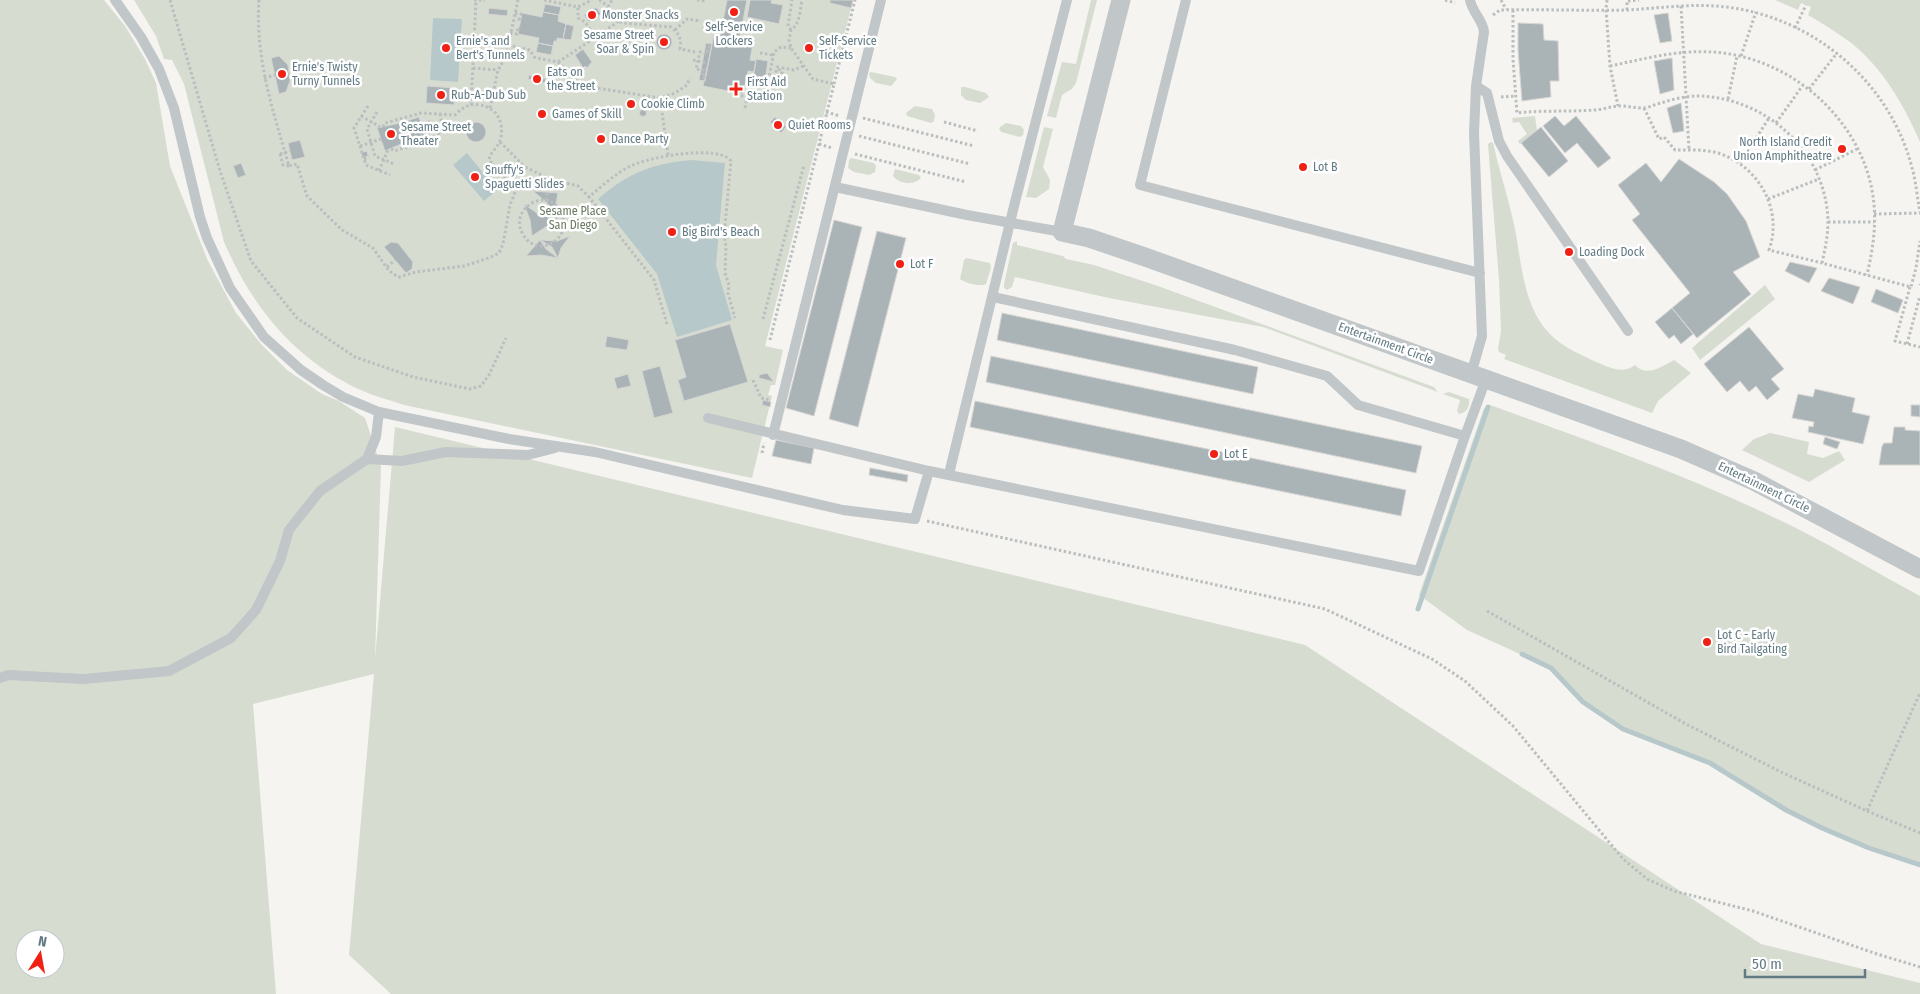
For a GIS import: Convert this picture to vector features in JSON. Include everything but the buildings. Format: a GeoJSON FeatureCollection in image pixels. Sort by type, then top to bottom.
{"type":"FeatureCollection","features":[{"type":"Feature","properties":{"kind":"street"},"geometry":{"type":"LineString","coordinates":[[1062,232],[1121,0]]}},
{"type":"Feature","properties":{"kind":"street","name":"Entertainment Circle"},"geometry":{"type":"LineString","coordinates":[[1062,232],[1089,238],[1146,257],[1681,449],[1754,481],[1920,569]]}},
{"type":"Feature","properties":{"kind":"lane"},"geometry":{"type":"LineString","coordinates":[[115,0],[141,36],[159,70],[174,108],[198,209],[207,238],[230,288],[264,337],[301,370],[342,397],[379,412],[509,439],[595,452],[843,510],[915,519],[929,471]]}},
{"type":"Feature","properties":{"kind":"lane"},"geometry":{"type":"LineString","coordinates":[[773,434],[881,0]]}},
{"type":"Feature","properties":{"kind":"lane"},"geometry":{"type":"LineString","coordinates":[[949,474],[1067,0]]}},
{"type":"Feature","properties":{"kind":"lane"},"geometry":{"type":"LineString","coordinates":[[1186,0],[1140,185],[1480,274]]}},
{"type":"Feature","properties":{"kind":"lane"},"geometry":{"type":"LineString","coordinates":[[708,418],[929,471],[1419,571],[1465,436],[1479,376],[1482,336],[1474,140],[1476,86],[1484,32],[1470,0]]}},
{"type":"Feature","properties":{"kind":"lane"},"geometry":{"type":"LineString","coordinates":[[1476,86],[1487,93],[1499,141],[1507,156],[1628,331]]}},
{"type":"Feature","properties":{"kind":"lane"},"geometry":{"type":"LineString","coordinates":[[835,187],[967,215],[1062,232]]}},
{"type":"Feature","properties":{"kind":"lane"},"geometry":{"type":"LineString","coordinates":[[993,297],[1235,350],[1327,376],[1358,405],[1465,436]]}},
{"type":"Feature","properties":{"kind":"lane"},"geometry":{"type":"LineString","coordinates":[[0,678],[8,675],[84,679],[169,671],[230,638],[256,610],[280,561],[289,530],[320,491],[367,458],[376,437],[379,412]]}},
{"type":"Feature","properties":{"kind":"lane"},"geometry":{"type":"LineString","coordinates":[[367,458],[402,461],[446,452],[528,455],[562,446]]}},
{"type":"Feature","properties":{"kind":"path"},"geometry":{"type":"LineString","coordinates":[[170,0],[220,171],[251,261],[297,318],[356,357],[413,377],[470,389],[481,386],[489,375],[506,338]]}},
{"type":"Feature","properties":{"kind":"path"},"geometry":{"type":"LineString","coordinates":[[258,0],[261,64],[267,77],[272,109],[289,166]]}},
{"type":"Feature","properties":{"kind":"path"},"geometry":{"type":"LineString","coordinates":[[471,105],[475,1],[485,0]]}},
{"type":"Feature","properties":{"kind":"path"},"geometry":{"type":"LineString","coordinates":[[490,108],[498,70],[505,59],[518,0]]}},
{"type":"Feature","properties":{"kind":"path"},"geometry":{"type":"LineString","coordinates":[[544,0],[578,7],[592,0]]}},
{"type":"Feature","properties":{"kind":"path"},"geometry":{"type":"LineString","coordinates":[[599,0],[608,7],[619,21],[657,27],[667,26],[675,30],[680,39],[680,50],[695,52]]}},
{"type":"Feature","properties":{"kind":"path"},"geometry":{"type":"LineString","coordinates":[[608,7],[612,0]]}},
{"type":"Feature","properties":{"kind":"path"},"geometry":{"type":"LineString","coordinates":[[698,0],[705,1]]}},
{"type":"Feature","properties":{"kind":"path"},"geometry":{"type":"LineString","coordinates":[[792,0],[788,26],[791,30],[790,40],[792,48],[812,79],[834,84]]}},
{"type":"Feature","properties":{"kind":"path"},"geometry":{"type":"LineString","coordinates":[[791,30],[795,28],[798,20],[802,0]]}},
{"type":"Feature","properties":{"kind":"path"},"geometry":{"type":"LineString","coordinates":[[770,340],[855,0]]}},
{"type":"Feature","properties":{"kind":"path"},"geometry":{"type":"LineString","coordinates":[[1445,0],[1455,3]]}},
{"type":"Feature","properties":{"kind":"path"},"geometry":{"type":"LineString","coordinates":[[1501,0],[1507,10]]}},
{"type":"Feature","properties":{"kind":"path"},"geometry":{"type":"LineString","coordinates":[[1607,0],[1610,66],[1618,106]]}},
{"type":"Feature","properties":{"kind":"path"},"geometry":{"type":"LineString","coordinates":[[1627,10],[1626,0],[1638,0]]}},
{"type":"Feature","properties":{"kind":"path"},"geometry":{"type":"LineString","coordinates":[[1795,28],[1806,5]]}},
{"type":"Feature","properties":{"kind":"path"},"geometry":{"type":"LineString","coordinates":[[1493,15],[1500,10],[1627,10],[1681,6],[1726,7],[1756,12],[1795,28],[1837,53],[1870,86],[1895,123],[1911,164],[1918,189],[1920,213],[1874,214]]}},
{"type":"Feature","properties":{"kind":"path"},"geometry":{"type":"LineString","coordinates":[[1681,6],[1689,150]]}},
{"type":"Feature","properties":{"kind":"path"},"geometry":{"type":"LineString","coordinates":[[578,7],[578,18],[585,22],[596,37]]}},
{"type":"Feature","properties":{"kind":"path"},"geometry":{"type":"LineString","coordinates":[[1513,10],[1512,59],[1517,113],[1595,110],[1618,106],[1644,108],[1698,96],[1728,100],[1769,118],[1790,134],[1805,152],[1815,170],[1824,197],[1828,222],[1822,263]]}},
{"type":"Feature","properties":{"kind":"path"},"geometry":{"type":"LineString","coordinates":[[1728,100],[1739,56],[1756,12]]}},
{"type":"Feature","properties":{"kind":"path"},"geometry":{"type":"LineString","coordinates":[[515,13],[521,14],[519,20],[521,21]]}},
{"type":"Feature","properties":{"kind":"path"},"geometry":{"type":"LineString","coordinates":[[675,30],[687,19],[701,22]]}},
{"type":"Feature","properties":{"kind":"path"},"geometry":{"type":"LineString","coordinates":[[558,62],[619,21]]}},
{"type":"Feature","properties":{"kind":"path"},"geometry":{"type":"LineString","coordinates":[[510,33],[516,34],[518,27],[520,28]]}},
{"type":"Feature","properties":{"kind":"path"},"geometry":{"type":"LineString","coordinates":[[508,45],[530,50],[536,58],[558,62],[584,86],[660,98],[675,94],[687,85],[690,78]]}},
{"type":"Feature","properties":{"kind":"path"},"geometry":{"type":"LineString","coordinates":[[705,78],[702,78],[704,70],[696,69],[696,60],[700,52],[707,54],[708,47],[711,47]]}},
{"type":"Feature","properties":{"kind":"path"},"geometry":{"type":"LineString","coordinates":[[792,48],[778,48],[773,55],[768,82],[774,82],[777,67],[780,67],[777,82],[780,82],[783,68],[794,70],[803,66]]}},
{"type":"Feature","properties":{"kind":"path"},"geometry":{"type":"LineString","coordinates":[[1610,66],[1685,52],[1715,52],[1739,56],[1774,68],[1809,89],[1846,128],[1867,172],[1873,196],[1874,214],[1874,238],[1867,275]]}},
{"type":"Feature","properties":{"kind":"path"},"geometry":{"type":"LineString","coordinates":[[760,53],[773,55]]}},
{"type":"Feature","properties":{"kind":"path"},"geometry":{"type":"LineString","coordinates":[[1809,89],[1837,53]]}},
{"type":"Feature","properties":{"kind":"path"},"geometry":{"type":"LineString","coordinates":[[696,60],[708,63]]}},
{"type":"Feature","properties":{"kind":"path"},"geometry":{"type":"LineString","coordinates":[[473,68],[498,70]]}},
{"type":"Feature","properties":{"kind":"path"},"geometry":{"type":"LineString","coordinates":[[267,77],[275,76]]}},
{"type":"Feature","properties":{"kind":"path"},"geometry":{"type":"LineString","coordinates":[[745,108],[750,80]]}},
{"type":"Feature","properties":{"kind":"path"},"geometry":{"type":"LineString","coordinates":[[1776,123],[1803,85]]}},
{"type":"Feature","properties":{"kind":"path"},"geometry":{"type":"LineString","coordinates":[[738,93],[738,95],[747,97]]}},
{"type":"Feature","properties":{"kind":"path"},"geometry":{"type":"LineString","coordinates":[[1501,97],[1516,96]]}},
{"type":"Feature","properties":{"kind":"path"},"geometry":{"type":"LineString","coordinates":[[660,98],[668,155]]}},
{"type":"Feature","properties":{"kind":"path"},"geometry":{"type":"LineString","coordinates":[[361,116],[382,127],[385,123],[421,113],[455,115],[460,110],[471,105],[483,105],[490,108],[496,113],[502,130],[500,142],[489,156],[489,160],[516,189]]}},
{"type":"Feature","properties":{"kind":"path"},"geometry":{"type":"LineString","coordinates":[[368,106],[354,128],[366,165],[390,175]]}},
{"type":"Feature","properties":{"kind":"path"},"geometry":{"type":"LineString","coordinates":[[1644,108],[1659,139],[1664,137],[1675,150],[1720,153],[1740,163],[1756,178],[1768,199],[1773,227],[1769,250],[1910,286]]}},
{"type":"Feature","properties":{"kind":"path"},"geometry":{"type":"LineString","coordinates":[[377,112],[367,129],[371,143],[376,156],[394,164]]}},
{"type":"Feature","properties":{"kind":"path"},"geometry":{"type":"LineString","coordinates":[[379,171],[389,149],[395,151],[431,138],[440,132],[442,128],[440,114]]}},
{"type":"Feature","properties":{"kind":"path"},"geometry":{"type":"LineString","coordinates":[[862,117],[974,146]]}},
{"type":"Feature","properties":{"kind":"path"},"geometry":{"type":"LineString","coordinates":[[1740,163],[1769,118]]}},
{"type":"Feature","properties":{"kind":"path"},"geometry":{"type":"LineString","coordinates":[[944,122],[978,131]]}},
{"type":"Feature","properties":{"kind":"path"},"geometry":{"type":"LineString","coordinates":[[857,135],[970,164]]}},
{"type":"Feature","properties":{"kind":"path"},"geometry":{"type":"LineString","coordinates":[[360,146],[381,139]]}},
{"type":"Feature","properties":{"kind":"path"},"geometry":{"type":"LineString","coordinates":[[500,142],[525,167],[550,179],[578,186],[589,197],[654,280],[667,324]]}},
{"type":"Feature","properties":{"kind":"path"},"geometry":{"type":"LineString","coordinates":[[1815,170],[1857,150]]}},
{"type":"Feature","properties":{"kind":"path"},"geometry":{"type":"LineString","coordinates":[[290,151],[280,154],[283,165],[289,166],[302,163]]}},
{"type":"Feature","properties":{"kind":"path"},"geometry":{"type":"LineString","coordinates":[[852,153],[966,182]]}},
{"type":"Feature","properties":{"kind":"path"},"geometry":{"type":"LineString","coordinates":[[589,197],[632,165],[668,155],[713,154],[729,158],[731,161],[724,236],[726,246],[725,275],[729,285],[728,293],[735,318]]}},
{"type":"Feature","properties":{"kind":"path"},"geometry":{"type":"LineString","coordinates":[[364,159],[369,157]]}},
{"type":"Feature","properties":{"kind":"path"},"geometry":{"type":"LineString","coordinates":[[297,164],[307,196],[342,230],[372,248],[386,267],[399,277],[416,272],[464,266],[499,253],[503,244],[510,205],[525,167]]}},
{"type":"Feature","properties":{"kind":"path"},"geometry":{"type":"LineString","coordinates":[[763,319],[804,164]]}},
{"type":"Feature","properties":{"kind":"path"},"geometry":{"type":"LineString","coordinates":[[546,200],[550,179]]}},
{"type":"Feature","properties":{"kind":"path"},"geometry":{"type":"LineString","coordinates":[[1768,199],[1819,179]]}},
{"type":"Feature","properties":{"kind":"path"},"geometry":{"type":"LineString","coordinates":[[546,200],[554,203],[562,215],[564,228],[554,243],[540,246],[533,244],[522,235],[520,218],[523,211],[530,204],[546,200]]}},
{"type":"Feature","properties":{"kind":"path"},"geometry":{"type":"LineString","coordinates":[[1828,222],[1874,222]]}},
{"type":"Feature","properties":{"kind":"path"},"geometry":{"type":"LineString","coordinates":[[1920,241],[1916,268],[1895,341],[1920,347]]}},
{"type":"Feature","properties":{"kind":"path"},"geometry":{"type":"LineString","coordinates":[[386,267],[395,260]]}},
{"type":"Feature","properties":{"kind":"path"},"geometry":{"type":"LineString","coordinates":[[1907,344],[1920,296]]}},
{"type":"Feature","properties":{"kind":"path"},"geometry":{"type":"LineString","coordinates":[[753,380],[761,398],[781,402]]}},
{"type":"Feature","properties":{"kind":"path"},"geometry":{"type":"LineString","coordinates":[[915,519],[1325,610],[1432,659],[1465,681],[1513,726],[1623,859],[1647,879],[1674,891],[1753,911],[1920,967]]}},
{"type":"Feature","properties":{"kind":"path"},"geometry":{"type":"LineString","coordinates":[[1487,611],[1686,724],[1781,772],[1920,834]]}},
{"type":"Feature","properties":{"kind":"path"},"geometry":{"type":"LineString","coordinates":[[1867,811],[1920,693]]}},
{"type":"Feature","properties":{"kind":"green space"},"geometry":{"type":"Polygon","coordinates":[[[0,0],[104,0],[125,26],[145,59],[156,83],[170,166],[208,261],[236,313],[261,344],[287,370],[322,394],[339,401],[365,418],[381,466],[375,659],[395,427],[1305,645],[1761,944],[1920,983],[1920,994],[391,994],[349,955],[374,674],[253,704],[276,994],[0,994],[0,0]]]}},
{"type":"Feature","properties":{"kind":"green space","name":"Sesame Place San Diego"},"geometry":{"type":"Polygon","coordinates":[[[134,0],[853,0],[765,346],[783,350],[775,385],[771,385],[768,395],[772,396],[752,478],[404,405],[356,388],[308,358],[274,325],[246,286],[235,265],[224,242],[184,84],[172,60],[164,59],[156,36],[134,0]]]}},
{"type":"Feature","properties":{"kind":"green space"},"geometry":{"type":"Polygon","coordinates":[[[1091,0],[1097,0],[1076,83],[1072,89],[1062,95],[1056,118],[1047,116],[1062,62],[1076,64],[1091,0]]]}},
{"type":"Feature","properties":{"kind":"green space"},"geometry":{"type":"Polygon","coordinates":[[[1775,0],[1920,0],[1920,142],[1907,114],[1891,88],[1862,52],[1845,38],[1808,15],[1811,7],[1801,3],[1798,10],[1775,0]]]}},
{"type":"Feature","properties":{"kind":"green space"},"geometry":{"type":"Polygon","coordinates":[[[869,73],[897,79],[891,86],[876,83],[870,78],[869,73]]]}},
{"type":"Feature","properties":{"kind":"green space"},"geometry":{"type":"Polygon","coordinates":[[[961,87],[986,93],[989,97],[980,103],[966,100],[961,95],[961,87]]]}},
{"type":"Feature","properties":{"kind":"green space"},"geometry":{"type":"Polygon","coordinates":[[[915,106],[932,109],[935,115],[934,121],[931,123],[907,116],[906,113],[915,106]]]}},
{"type":"Feature","properties":{"kind":"green space"},"geometry":{"type":"Polygon","coordinates":[[[1535,116],[1537,131],[1520,144],[1518,141],[1527,134],[1519,122],[1513,123],[1512,118],[1535,116]]]}},
{"type":"Feature","properties":{"kind":"green space"},"geometry":{"type":"Polygon","coordinates":[[[1006,123],[1021,126],[1024,130],[1023,135],[1020,137],[1001,132],[999,128],[1006,123]]]}},
{"type":"Feature","properties":{"kind":"green space"},"geometry":{"type":"Polygon","coordinates":[[[1044,127],[1053,129],[1043,167],[1050,180],[1049,189],[1036,198],[1026,197],[1044,127]]]}},
{"type":"Feature","properties":{"kind":"green space"},"geometry":{"type":"Polygon","coordinates":[[[1493,143],[1512,214],[1526,290],[1536,315],[1548,332],[1560,343],[1574,351],[1611,368],[1620,370],[1635,365],[1644,371],[1649,371],[1660,368],[1674,360],[1691,373],[1658,401],[1652,413],[1504,359],[1506,355],[1499,352],[1501,331],[1499,280],[1488,144],[1493,143]]]}},
{"type":"Feature","properties":{"kind":"green space"},"geometry":{"type":"Polygon","coordinates":[[[851,158],[874,163],[876,166],[875,172],[869,175],[854,172],[848,168],[851,158]]]}},
{"type":"Feature","properties":{"kind":"green space"},"geometry":{"type":"Polygon","coordinates":[[[895,169],[919,175],[921,178],[911,183],[899,181],[893,176],[895,169]]]}},
{"type":"Feature","properties":{"kind":"green space"},"geometry":{"type":"Polygon","coordinates":[[[1017,241],[1017,245],[1094,265],[1158,286],[1434,387],[1438,392],[1263,327],[1109,298],[1015,277],[1012,287],[1007,290],[1004,288],[1004,284],[1013,243],[1017,241]]]}},
{"type":"Feature","properties":{"kind":"green space"},"geometry":{"type":"Polygon","coordinates":[[[966,258],[990,263],[991,268],[986,284],[973,284],[960,279],[966,258]]]}},
{"type":"Feature","properties":{"kind":"green space"},"geometry":{"type":"Polygon","coordinates":[[[1765,285],[1775,299],[1700,360],[1692,348],[1765,285]]]}},
{"type":"Feature","properties":{"kind":"green space"},"geometry":{"type":"Polygon","coordinates":[[[1449,392],[1469,399],[1466,411],[1459,414],[1457,411],[1460,400],[1443,394],[1449,392]]]}},
{"type":"Feature","properties":{"kind":"green space","name":"Lot C - Early Bird Tailgating"},"geometry":{"type":"Polygon","coordinates":[[[1490,405],[1633,457],[1738,501],[1810,535],[1920,596],[1920,865],[1869,848],[1822,828],[1786,810],[1710,763],[1623,729],[1583,702],[1551,668],[1467,630],[1419,595],[1484,408],[1490,405]]]}},
{"type":"Feature","properties":{"kind":"green space"},"geometry":{"type":"Polygon","coordinates":[[[1770,433],[1809,442],[1807,454],[1823,458],[1839,451],[1845,460],[1809,482],[1742,450],[1754,439],[1770,433]]]}},
{"type":"Feature","properties":{"kind":"shaded area","name":"Ernie's and Bert's Tunnels"},"geometry":{"type":"Polygon","coordinates":[[[433,18],[462,19],[458,82],[430,80],[433,18]]]}},
{"type":"Feature","properties":{"kind":"shaded area","name":"Snuffy's Spaguetti Slides"},"geometry":{"type":"Polygon","coordinates":[[[467,153],[497,190],[484,201],[453,165],[467,153]]]}},
{"type":"Feature","properties":{"kind":"shaded area","name":"Big Bird's Beach"},"geometry":{"type":"Polygon","coordinates":[[[692,160],[725,163],[716,265],[732,320],[677,337],[657,274],[598,199],[620,182],[642,171],[678,161],[692,160]]]}},
{"type":"Feature","properties":{"kind":"waterway"},"geometry":{"type":"LineString","coordinates":[[1418,609],[1488,407]]}},
{"type":"Feature","properties":{"kind":"waterway"},"geometry":{"type":"LineString","coordinates":[[1522,654],[1551,668],[1583,702],[1623,729],[1710,763],[1786,810],[1822,828],[1869,848],[1920,865]]}},
{"type":"Feature","properties":{"kind":"place","name":"Self-Service Lockers"},"geometry":{"type":"Point","coordinates":[734,12]}},
{"type":"Feature","properties":{"kind":"place","name":"Monster Snacks"},"geometry":{"type":"Point","coordinates":[592,15]}},
{"type":"Feature","properties":{"kind":"place","name":"Sesame Street Soar & Spin"},"geometry":{"type":"Point","coordinates":[664,42]}},
{"type":"Feature","properties":{"kind":"place","name":"Ernie's and Bert's Tunnels"},"geometry":{"type":"Point","coordinates":[446,48]}},
{"type":"Feature","properties":{"kind":"place","name":"Self-Service Tickets"},"geometry":{"type":"Point","coordinates":[809,48]}},
{"type":"Feature","properties":{"kind":"place","name":"Ernie's Twisty Turny Tunnels"},"geometry":{"type":"Point","coordinates":[282,74]}},
{"type":"Feature","properties":{"kind":"place","name":"Eats on the Street"},"geometry":{"type":"Point","coordinates":[537,79]}},
{"type":"Feature","properties":{"kind":"place","name":"First Aid Station"},"geometry":{"type":"Point","coordinates":[736,89]}},
{"type":"Feature","properties":{"kind":"place","name":"Rub-A-Dub Sub"},"geometry":{"type":"Point","coordinates":[441,95]}},
{"type":"Feature","properties":{"kind":"place","name":"Cookie Climb"},"geometry":{"type":"Point","coordinates":[631,104]}},
{"type":"Feature","properties":{"kind":"place","name":"Games of Skill"},"geometry":{"type":"Point","coordinates":[542,114]}},
{"type":"Feature","properties":{"kind":"place","name":"Quiet Rooms"},"geometry":{"type":"Point","coordinates":[778,125]}},
{"type":"Feature","properties":{"kind":"place","name":"Sesame Street Theater"},"geometry":{"type":"Point","coordinates":[391,134]}},
{"type":"Feature","properties":{"kind":"place","name":"Dance Party"},"geometry":{"type":"Point","coordinates":[601,139]}},
{"type":"Feature","properties":{"kind":"place","name":"North Island Credit Union Amphitheatre"},"geometry":{"type":"Point","coordinates":[1842,149]}},
{"type":"Feature","properties":{"kind":"place","name":"Lot B"},"geometry":{"type":"Point","coordinates":[1303,167]}},
{"type":"Feature","properties":{"kind":"place","name":"Snuffy's Spaguetti Slides"},"geometry":{"type":"Point","coordinates":[475,177]}},
{"type":"Feature","properties":{"kind":"place","name":"Big Bird's Beach"},"geometry":{"type":"Point","coordinates":[672,232]}},
{"type":"Feature","properties":{"kind":"place","name":"Loading Dock"},"geometry":{"type":"Point","coordinates":[1569,252]}},
{"type":"Feature","properties":{"kind":"place","name":"Lot F"},"geometry":{"type":"Point","coordinates":[900,264]}},
{"type":"Feature","properties":{"kind":"place","name":"Lot E"},"geometry":{"type":"Point","coordinates":[1214,454]}},
{"type":"Feature","properties":{"kind":"place","name":"Lot C - Early Bird Tailgating"},"geometry":{"type":"Point","coordinates":[1707,642]}}]}
